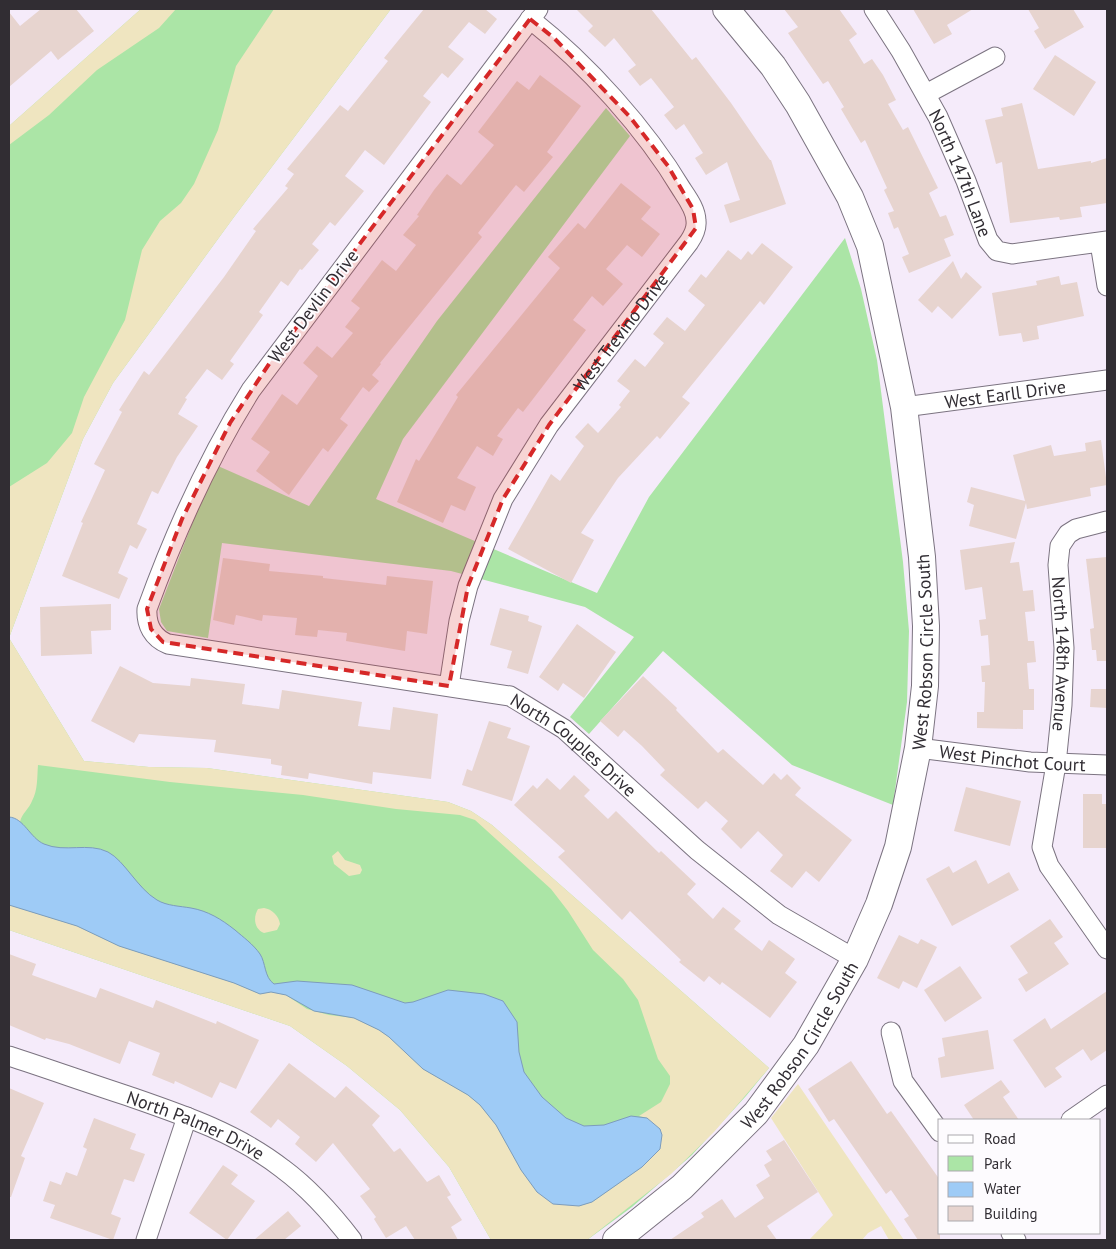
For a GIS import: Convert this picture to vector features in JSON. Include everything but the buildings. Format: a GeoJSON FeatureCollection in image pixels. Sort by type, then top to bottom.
{"type":"FeatureCollection","features":[{"type":"Feature","properties":{"kind":"street","name":"West Robson Circle South"},"geometry":{"type":"LineString","coordinates":[[616,1240],[682,1187],[756,1113],[806,1046],[855,959],[879,904],[898,847],[918,748],[924,686],[926,626],[922,557],[904,407],[870,246],[850,197],[798,104],[774,66],[726,9]]}},
{"type":"Feature","properties":{"kind":"street","name":"North 147th Lane"},"geometry":{"type":"LineString","coordinates":[[874,9],[926,94],[958,161],[984,232],[997,251],[1012,254],[1104,242]]}},
{"type":"Feature","properties":{"kind":"street","name":"West Devlin Drive"},"geometry":{"type":"LineString","coordinates":[[154,634],[148,622],[147,609],[160,572],[197,486],[230,423],[271,361],[534,14]]}},
{"type":"Feature","properties":{"kind":"street","name":"West Trevino Drive"},"geometry":{"type":"LineString","coordinates":[[449,686],[459,621],[468,586],[503,499],[549,425],[689,242],[696,228],[695,214],[668,166],[630,117],[554,38],[534,14]]}},
{"type":"Feature","properties":{"kind":"street","name":"North 147th Lane"},"geometry":{"type":"LineString","coordinates":[[926,94],[995,57]]}},
{"type":"Feature","properties":{"kind":"street"},"geometry":{"type":"LineString","coordinates":[[1104,242],[1107,286]]}},
{"type":"Feature","properties":{"kind":"street","name":"West Earll Drive"},"geometry":{"type":"LineString","coordinates":[[904,407],[1107,380]]}},
{"type":"Feature","properties":{"kind":"street","name":"North 148th Avenue"},"geometry":{"type":"LineString","coordinates":[[1107,521],[1076,529],[1064,539],[1060,546],[1058,565],[1064,648],[1056,764],[1042,842],[1044,856],[1107,950]]}},
{"type":"Feature","properties":{"kind":"street","name":"North Couples Drive"},"geometry":{"type":"LineString","coordinates":[[154,634],[168,644],[510,696],[564,729],[697,850],[772,910],[855,959]]}},
{"type":"Feature","properties":{"kind":"street","name":"West Pinchot Court"},"geometry":{"type":"LineString","coordinates":[[918,748],[1056,764],[1107,765]]}},
{"type":"Feature","properties":{"kind":"street"},"geometry":{"type":"LineString","coordinates":[[891,1032],[903,1081],[938,1129]]}},
{"type":"Feature","properties":{"kind":"street","name":"North Palmer Drive"},"geometry":{"type":"LineString","coordinates":[[9,1056],[187,1117],[240,1140],[283,1168],[322,1204],[352,1240]]}},
{"type":"Feature","properties":{"kind":"street"},"geometry":{"type":"LineString","coordinates":[[1072,1119],[1107,1095]]}},
{"type":"Feature","properties":{"kind":"street"},"geometry":{"type":"LineString","coordinates":[[146,1240],[187,1117]]}},
{"type":"Feature","properties":{"kind":"highlighted area"},"geometry":{"type":"Polygon","coordinates":[[[530,19],[554,38],[630,117],[668,166],[693,209],[696,228],[549,425],[503,499],[468,586],[449,686],[163,642],[151,629],[147,609],[182,519],[230,423],[271,361],[530,19]]]}},
{"type":"Feature","properties":{"kind":"green space"},"geometry":{"type":"Polygon","coordinates":[[[141,9],[391,9],[234,217],[113,383],[83,439],[9,638],[9,126],[141,9]]]}},
{"type":"Feature","properties":{"kind":"green space"},"geometry":{"type":"Polygon","coordinates":[[[606,108],[630,136],[403,439],[376,499],[597,593],[649,497],[845,238],[861,289],[877,360],[903,562],[909,631],[907,702],[893,805],[792,765],[663,651],[589,734],[570,717],[634,637],[585,607],[451,571],[222,543],[208,638],[167,631],[161,622],[159,609],[202,498],[218,466],[309,506],[437,321],[606,108]]]}},
{"type":"Feature","properties":{"kind":"green space"},"geometry":{"type":"Polygon","coordinates":[[[9,638],[84,761],[149,767],[207,768],[448,802],[471,811],[492,825],[769,1068],[692,1155],[632,1207],[587,1240],[491,1240],[449,1167],[400,1110],[347,1066],[290,1026],[9,930],[9,638]]]}},
{"type":"Feature","properties":{"kind":"sand"},"geometry":{"type":"Polygon","coordinates":[[[141,9],[176,9],[159,28],[97,70],[49,115],[9,145],[9,126],[141,9]]]}},
{"type":"Feature","properties":{"kind":"sand"},"geometry":{"type":"Polygon","coordinates":[[[274,9],[391,9],[234,217],[113,383],[83,439],[9,638],[9,487],[47,463],[72,433],[84,397],[125,320],[142,250],[160,221],[181,203],[194,184],[218,130],[236,66],[274,9]]]}},
{"type":"Feature","properties":{"kind":"sand"},"geometry":{"type":"Polygon","coordinates":[[[9,638],[84,761],[149,767],[207,768],[448,802],[471,811],[492,825],[769,1068],[714,1132],[671,1174],[587,1240],[491,1240],[449,1167],[400,1110],[347,1066],[290,1026],[9,930],[9,905],[77,926],[119,946],[234,983],[260,994],[271,992],[286,995],[307,1009],[329,1015],[354,1018],[379,1030],[423,1069],[468,1095],[480,1105],[496,1125],[521,1170],[537,1192],[579,1206],[592,1202],[642,1167],[660,1149],[647,1118],[639,1116],[661,1102],[670,1084],[670,1076],[658,1059],[638,1000],[623,979],[593,950],[568,911],[551,889],[475,820],[460,815],[396,809],[303,795],[170,782],[38,765],[36,788],[31,804],[20,822],[9,817],[9,638]]]}},
{"type":"Feature","properties":{"kind":"sand"},"geometry":{"type":"Polygon","coordinates":[[[338,851],[345,860],[360,865],[362,870],[360,874],[349,876],[334,864],[332,856],[338,851]]]}},
{"type":"Feature","properties":{"kind":"sand"},"geometry":{"type":"Polygon","coordinates":[[[264,908],[272,911],[277,916],[280,924],[277,930],[264,933],[256,926],[256,912],[258,909],[264,908]]]}},
{"type":"Feature","properties":{"kind":"sand"},"geometry":{"type":"Polygon","coordinates":[[[798,1084],[904,1240],[889,1240],[881,1226],[868,1233],[862,1240],[809,1240],[833,1215],[771,1118],[798,1084]]]}},
{"type":"Feature","properties":{"kind":"water"},"geometry":{"type":"Polygon","coordinates":[[[9,817],[23,824],[39,841],[52,847],[93,848],[108,852],[120,862],[143,889],[157,900],[169,905],[197,909],[219,919],[235,930],[257,950],[262,958],[268,978],[274,984],[297,981],[352,985],[405,1003],[448,990],[484,994],[503,1001],[517,1022],[519,1052],[524,1072],[542,1097],[566,1118],[584,1126],[604,1125],[631,1116],[647,1118],[660,1129],[662,1135],[660,1149],[642,1167],[592,1202],[579,1206],[553,1204],[537,1192],[521,1170],[496,1125],[480,1105],[468,1095],[423,1069],[379,1030],[354,1018],[314,1011],[286,995],[271,992],[260,994],[234,983],[119,946],[77,926],[9,905],[9,817]]]}}]}
